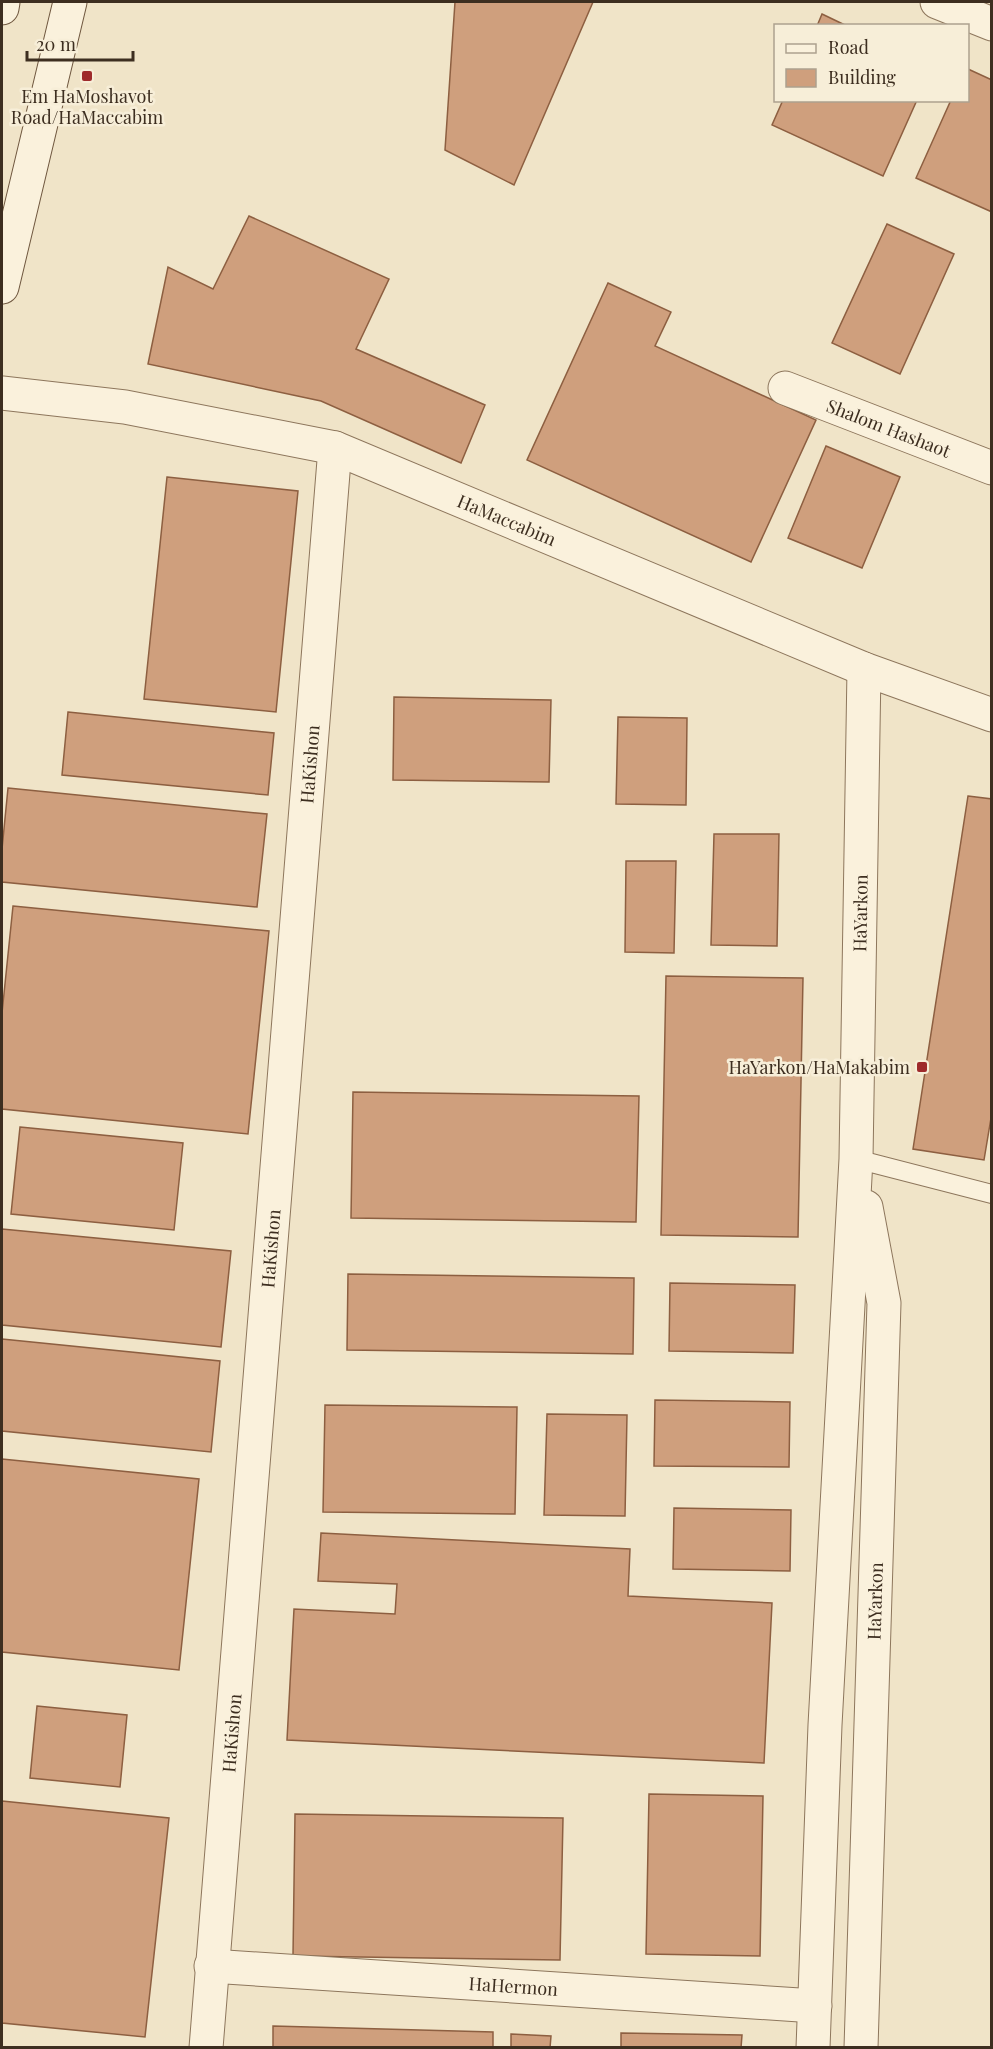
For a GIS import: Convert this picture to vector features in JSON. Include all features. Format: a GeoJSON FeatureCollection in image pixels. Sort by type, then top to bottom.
{"type":"FeatureCollection","features":[{"type":"Feature","properties":{"kind":"street"},"geometry":{"type":"LineString","coordinates":[[2,8],[3,2]]}},
{"type":"Feature","properties":{"kind":"street"},"geometry":{"type":"LineString","coordinates":[[2,287],[70,2]]}},
{"type":"Feature","properties":{"kind":"street"},"geometry":{"type":"LineString","coordinates":[[937,2],[992,24]]}},
{"type":"Feature","properties":{"kind":"street","name":"Shalom Hashaot"},"geometry":{"type":"LineString","coordinates":[[785,387],[992,468]]}},
{"type":"Feature","properties":{"kind":"street","name":"HaMaccabim"},"geometry":{"type":"LineString","coordinates":[[2,393],[125,407],[335,448],[864,669],[992,715]]}},
{"type":"Feature","properties":{"kind":"street","name":"HaKishon"},"geometry":{"type":"LineString","coordinates":[[206,2048],[335,448]]}},
{"type":"Feature","properties":{"kind":"street","name":"HaYarkon"},"geometry":{"type":"LineString","coordinates":[[813,2048],[825,1725],[856,1158],[864,669]]}},
{"type":"Feature","properties":{"kind":"street","name":"HaYarkon"},"geometry":{"type":"LineString","coordinates":[[856,1158],[885,1303],[861,2048]]}},
{"type":"Feature","properties":{"kind":"street","name":"HaHermon"},"geometry":{"type":"LineString","coordinates":[[211,1966],[815,2006]]}},
{"type":"Feature","properties":{"kind":"lane"},"geometry":{"type":"LineString","coordinates":[[856,1158],[992,1194]]}},
{"type":"Feature","properties":{"kind":"building"},"geometry":{"type":"Polygon","coordinates":[[[455,2],[593,2],[514,185],[445,150],[455,2]]]}},
{"type":"Feature","properties":{"kind":"building"},"geometry":{"type":"Polygon","coordinates":[[[822,14],[843,24],[818,24],[822,14]]]}},
{"type":"Feature","properties":{"kind":"building"},"geometry":{"type":"Polygon","coordinates":[[[969,69],[992,80],[992,212],[916,178],[950,102],[969,102],[969,69]]]}},
{"type":"Feature","properties":{"kind":"building"},"geometry":{"type":"Polygon","coordinates":[[[782,102],[916,102],[883,176],[772,125],[782,102]]]}},
{"type":"Feature","properties":{"kind":"building"},"geometry":{"type":"Polygon","coordinates":[[[249,216],[389,279],[356,349],[485,405],[461,463],[321,401],[148,364],[168,267],[213,289],[249,216]]]}},
{"type":"Feature","properties":{"kind":"building"},"geometry":{"type":"Polygon","coordinates":[[[887,224],[954,254],[900,374],[832,343],[887,224]]]}},
{"type":"Feature","properties":{"kind":"building"},"geometry":{"type":"Polygon","coordinates":[[[608,283],[671,312],[655,346],[816,420],[751,562],[527,460],[608,283]]]}},
{"type":"Feature","properties":{"kind":"building"},"geometry":{"type":"Polygon","coordinates":[[[826,446],[900,477],[862,568],[788,538],[826,446]]]}},
{"type":"Feature","properties":{"kind":"building"},"geometry":{"type":"Polygon","coordinates":[[[167,477],[298,491],[276,712],[144,699],[167,477]]]}},
{"type":"Feature","properties":{"kind":"building"},"geometry":{"type":"Polygon","coordinates":[[[394,697],[551,700],[549,782],[393,780],[394,697]]]}},
{"type":"Feature","properties":{"kind":"building"},"geometry":{"type":"Polygon","coordinates":[[[68,712],[274,733],[268,795],[62,775],[68,712]]]}},
{"type":"Feature","properties":{"kind":"building"},"geometry":{"type":"Polygon","coordinates":[[[618,717],[687,718],[686,805],[616,804],[618,717]]]}},
{"type":"Feature","properties":{"kind":"building"},"geometry":{"type":"Polygon","coordinates":[[[8,788],[267,814],[257,907],[2,882],[2,849],[8,788]]]}},
{"type":"Feature","properties":{"kind":"building"},"geometry":{"type":"Polygon","coordinates":[[[968,796],[992,799],[992,1112],[984,1160],[913,1149],[968,796]]]}},
{"type":"Feature","properties":{"kind":"building"},"geometry":{"type":"Polygon","coordinates":[[[714,834],[779,834],[777,946],[711,945],[714,834]]]}},
{"type":"Feature","properties":{"kind":"building"},"geometry":{"type":"Polygon","coordinates":[[[626,861],[676,861],[674,953],[625,952],[626,861]]]}},
{"type":"Feature","properties":{"kind":"building"},"geometry":{"type":"Polygon","coordinates":[[[13,906],[269,931],[248,1134],[2,1109],[2,1013],[13,906]]]}},
{"type":"Feature","properties":{"kind":"building"},"geometry":{"type":"Polygon","coordinates":[[[666,976],[803,978],[798,1237],[661,1235],[666,976]]]}},
{"type":"Feature","properties":{"kind":"building"},"geometry":{"type":"Polygon","coordinates":[[[353,1092],[639,1096],[636,1222],[351,1218],[353,1092]]]}},
{"type":"Feature","properties":{"kind":"building"},"geometry":{"type":"Polygon","coordinates":[[[20,1127],[183,1143],[174,1230],[11,1214],[20,1127]]]}},
{"type":"Feature","properties":{"kind":"building"},"geometry":{"type":"Polygon","coordinates":[[[2,1229],[231,1251],[221,1347],[2,1325],[2,1229]]]}},
{"type":"Feature","properties":{"kind":"building"},"geometry":{"type":"Polygon","coordinates":[[[348,1274],[634,1278],[633,1354],[347,1350],[348,1274]]]}},
{"type":"Feature","properties":{"kind":"building"},"geometry":{"type":"Polygon","coordinates":[[[670,1283],[795,1285],[793,1353],[669,1351],[670,1283]]]}},
{"type":"Feature","properties":{"kind":"building"},"geometry":{"type":"Polygon","coordinates":[[[2,1339],[220,1361],[211,1452],[2,1431],[2,1339]]]}},
{"type":"Feature","properties":{"kind":"building"},"geometry":{"type":"Polygon","coordinates":[[[655,1400],[790,1402],[789,1467],[654,1466],[655,1400]]]}},
{"type":"Feature","properties":{"kind":"building"},"geometry":{"type":"Polygon","coordinates":[[[325,1405],[517,1407],[515,1514],[323,1512],[325,1405]]]}},
{"type":"Feature","properties":{"kind":"building"},"geometry":{"type":"Polygon","coordinates":[[[547,1414],[627,1415],[625,1516],[544,1515],[547,1414]]]}},
{"type":"Feature","properties":{"kind":"building"},"geometry":{"type":"Polygon","coordinates":[[[2,1459],[199,1479],[179,1670],[2,1652],[2,1459]]]}},
{"type":"Feature","properties":{"kind":"building"},"geometry":{"type":"Polygon","coordinates":[[[674,1508],[791,1510],[790,1571],[673,1569],[674,1508]]]}},
{"type":"Feature","properties":{"kind":"building"},"geometry":{"type":"Polygon","coordinates":[[[321,1533],[630,1549],[628,1596],[772,1603],[764,1763],[287,1740],[294,1609],[395,1614],[397,1584],[318,1581],[321,1533]]]}},
{"type":"Feature","properties":{"kind":"building"},"geometry":{"type":"Polygon","coordinates":[[[37,1706],[127,1715],[120,1787],[30,1778],[37,1706]]]}},
{"type":"Feature","properties":{"kind":"building"},"geometry":{"type":"Polygon","coordinates":[[[649,1794],[763,1796],[760,1956],[646,1954],[649,1794]]]}},
{"type":"Feature","properties":{"kind":"building"},"geometry":{"type":"Polygon","coordinates":[[[2,1801],[169,1818],[145,2037],[2,2023],[2,1801]]]}},
{"type":"Feature","properties":{"kind":"building"},"geometry":{"type":"Polygon","coordinates":[[[295,1814],[563,1818],[560,1960],[293,1956],[295,1814]]]}},
{"type":"Feature","properties":{"kind":"building"},"geometry":{"type":"Polygon","coordinates":[[[273,2026],[493,2032],[493,2048],[273,2048],[273,2026]]]}},
{"type":"Feature","properties":{"kind":"building"},"geometry":{"type":"Polygon","coordinates":[[[621,2033],[742,2035],[741,2048],[621,2048],[621,2033]]]}},
{"type":"Feature","properties":{"kind":"building"},"geometry":{"type":"Polygon","coordinates":[[[511,2034],[551,2036],[550,2048],[511,2048],[511,2034]]]}},
{"type":"Feature","properties":{"kind":"place","name":"Em HaMoshavot Road/HaMaccabim"},"geometry":{"type":"Point","coordinates":[87,76]}},
{"type":"Feature","properties":{"kind":"place","name":"HaYarkon/HaMakabim"},"geometry":{"type":"Point","coordinates":[922,1067]}}]}
